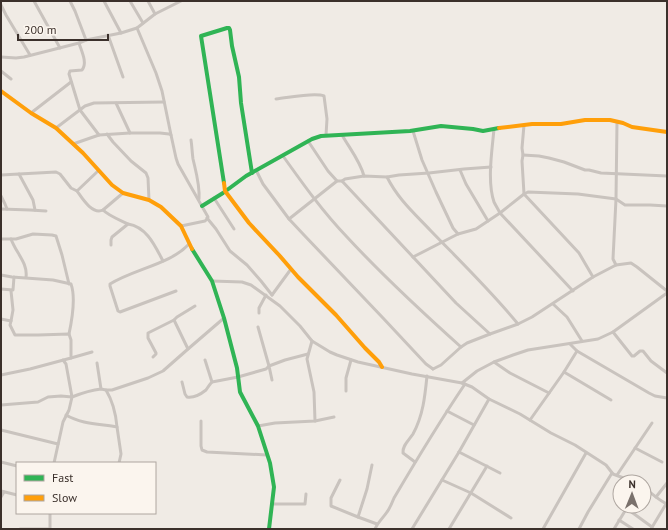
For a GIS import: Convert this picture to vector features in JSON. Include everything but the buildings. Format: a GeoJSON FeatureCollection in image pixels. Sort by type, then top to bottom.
{"type":"FeatureCollection","features":[{"type":"Feature","properties":{"kind":"street"},"geometry":{"type":"LineString","coordinates":[[34,1],[60,48]]}},
{"type":"Feature","properties":{"kind":"street"},"geometry":{"type":"LineString","coordinates":[[70,1],[86,40]]}},
{"type":"Feature","properties":{"kind":"street"},"geometry":{"type":"LineString","coordinates":[[104,1],[121,33]]}},
{"type":"Feature","properties":{"kind":"street"},"geometry":{"type":"LineString","coordinates":[[130,1],[143,23]]}},
{"type":"Feature","properties":{"kind":"street"},"geometry":{"type":"LineString","coordinates":[[148,1],[154,14]]}},
{"type":"Feature","properties":{"kind":"street"},"geometry":{"type":"LineString","coordinates":[[1,57],[16,58],[60,48],[86,40],[121,33],[137,28],[154,14],[181,1]]}},
{"type":"Feature","properties":{"kind":"street"},"geometry":{"type":"LineString","coordinates":[[1,5],[30,55]]}},
{"type":"Feature","properties":{"kind":"street"},"geometry":{"type":"LineString","coordinates":[[137,28],[162,91],[178,164],[207,218],[213,224],[230,250],[247,265],[271,297],[300,326],[312,341],[330,352],[351,360],[431,378],[463,383],[472,387],[489,399],[575,445],[586,454],[606,465],[612,473],[579,529]]}},
{"type":"Feature","properties":{"kind":"street"},"geometry":{"type":"LineString","coordinates":[[382,367],[336,314],[330,310],[249,223],[225,191],[201,36],[227,28],[230,30],[239,77],[241,103],[254,172],[304,235],[421,359],[433,369]]}},
{"type":"Feature","properties":{"kind":"street"},"geometry":{"type":"LineString","coordinates":[[108,35],[123,77]]}},
{"type":"Feature","properties":{"kind":"street"},"geometry":{"type":"LineString","coordinates":[[79,42],[84,67],[82,70],[69,72],[71,82],[80,110],[99,135]]}},
{"type":"Feature","properties":{"kind":"street"},"geometry":{"type":"LineString","coordinates":[[1,71],[12,79]]}},
{"type":"Feature","properties":{"kind":"street"},"geometry":{"type":"LineString","coordinates":[[31,113],[71,82]]}},
{"type":"Feature","properties":{"kind":"street"},"geometry":{"type":"LineString","coordinates":[[1,91],[31,113],[56,128],[90,161],[107,181],[123,192],[148,200],[161,207],[181,226],[189,244],[212,281],[224,318],[237,368],[240,392],[258,426],[270,463],[273,481],[269,529]]}},
{"type":"Feature","properties":{"kind":"street"},"geometry":{"type":"LineString","coordinates":[[276,99],[314,94],[324,96],[327,118],[326,135]]}},
{"type":"Feature","properties":{"kind":"street"},"geometry":{"type":"LineString","coordinates":[[56,128],[89,104],[164,102]]}},
{"type":"Feature","properties":{"kind":"street"},"geometry":{"type":"LineString","coordinates":[[116,103],[130,133]]}},
{"type":"Feature","properties":{"kind":"street"},"geometry":{"type":"LineString","coordinates":[[200,203],[214,198],[308,140],[326,135],[413,130],[441,126],[483,131],[524,125],[560,124],[585,120],[610,120],[623,122],[632,127],[667,132]]}},
{"type":"Feature","properties":{"kind":"street"},"geometry":{"type":"LineString","coordinates":[[616,265],[613,259],[616,199],[617,122]]}},
{"type":"Feature","properties":{"kind":"street"},"geometry":{"type":"LineString","coordinates":[[524,125],[522,148],[524,194],[579,253],[593,277]]}},
{"type":"Feature","properties":{"kind":"street"},"geometry":{"type":"LineString","coordinates":[[494,129],[491,167],[494,203],[500,213],[572,291]]}},
{"type":"Feature","properties":{"kind":"street"},"geometry":{"type":"LineString","coordinates":[[413,130],[422,160],[453,228],[458,234]]}},
{"type":"Feature","properties":{"kind":"street"},"geometry":{"type":"LineString","coordinates":[[73,144],[99,135],[108,134],[160,133],[171,135]]}},
{"type":"Feature","properties":{"kind":"street"},"geometry":{"type":"LineString","coordinates":[[108,134],[113,142],[131,161],[146,173],[148,178],[148,200]]}},
{"type":"Feature","properties":{"kind":"street"},"geometry":{"type":"LineString","coordinates":[[342,135],[358,159],[364,176]]}},
{"type":"Feature","properties":{"kind":"street"},"geometry":{"type":"LineString","coordinates":[[191,140],[200,203]]}},
{"type":"Feature","properties":{"kind":"street"},"geometry":{"type":"LineString","coordinates":[[308,140],[328,171],[337,181]]}},
{"type":"Feature","properties":{"kind":"street"},"geometry":{"type":"LineString","coordinates":[[523,155],[549,158],[585,170],[601,173],[667,176]]}},
{"type":"Feature","properties":{"kind":"street"},"geometry":{"type":"LineString","coordinates":[[283,156],[301,182],[346,236],[425,314],[461,347]]}},
{"type":"Feature","properties":{"kind":"street"},"geometry":{"type":"LineString","coordinates":[[289,218],[337,181],[364,176],[387,177],[399,174],[429,173],[491,167]]}},
{"type":"Feature","properties":{"kind":"street"},"geometry":{"type":"LineString","coordinates":[[460,170],[466,184],[488,221]]}},
{"type":"Feature","properties":{"kind":"street"},"geometry":{"type":"LineString","coordinates":[[77,190],[98,171]]}},
{"type":"Feature","properties":{"kind":"street"},"geometry":{"type":"LineString","coordinates":[[1,175],[56,172],[60,174],[72,188],[77,190],[88,206],[97,212],[103,210],[123,192]]}},
{"type":"Feature","properties":{"kind":"street"},"geometry":{"type":"LineString","coordinates":[[19,174],[33,200],[35,210]]}},
{"type":"Feature","properties":{"kind":"street"},"geometry":{"type":"LineString","coordinates":[[387,177],[393,189],[403,201],[496,297],[518,324]]}},
{"type":"Feature","properties":{"kind":"street"},"geometry":{"type":"LineString","coordinates":[[342,181],[456,303],[490,334]]}},
{"type":"Feature","properties":{"kind":"street"},"geometry":{"type":"LineString","coordinates":[[413,257],[458,234],[476,228],[500,213],[528,192],[578,194],[616,199],[625,205],[667,206]]}},
{"type":"Feature","properties":{"kind":"street"},"geometry":{"type":"LineString","coordinates":[[1,196],[7,209]]}},
{"type":"Feature","properties":{"kind":"street"},"geometry":{"type":"LineString","coordinates":[[214,198],[234,229]]}},
{"type":"Feature","properties":{"kind":"street"},"geometry":{"type":"LineString","coordinates":[[1,209],[46,211]]}},
{"type":"Feature","properties":{"kind":"street"},"geometry":{"type":"LineString","coordinates":[[103,210],[107,214],[133,225],[142,231],[151,240],[163,261]]}},
{"type":"Feature","properties":{"kind":"street"},"geometry":{"type":"LineString","coordinates":[[181,226],[205,221],[207,218]]}},
{"type":"Feature","properties":{"kind":"street"},"geometry":{"type":"LineString","coordinates":[[111,245],[112,237],[128,224]]}},
{"type":"Feature","properties":{"kind":"street"},"geometry":{"type":"LineString","coordinates":[[1,239],[20,238],[33,234],[56,236],[69,284],[71,284],[73,290],[73,306],[69,334],[71,340],[71,358]]}},
{"type":"Feature","properties":{"kind":"street"},"geometry":{"type":"LineString","coordinates":[[11,239],[26,269],[26,277]]}},
{"type":"Feature","properties":{"kind":"street"},"geometry":{"type":"LineString","coordinates":[[176,291],[121,312],[118,311],[110,289],[110,284],[120,278],[176,255],[189,244]]}},
{"type":"Feature","properties":{"kind":"street"},"geometry":{"type":"LineString","coordinates":[[375,529],[377,524],[387,512],[415,462],[437,429],[463,383],[477,371],[494,362],[528,350],[598,339],[613,332],[667,292],[631,263],[616,265],[593,277],[532,317],[518,324],[467,343],[433,369],[431,378]]}},
{"type":"Feature","properties":{"kind":"street"},"geometry":{"type":"LineString","coordinates":[[271,297],[291,269]]}},
{"type":"Feature","properties":{"kind":"street"},"geometry":{"type":"LineString","coordinates":[[1,275],[53,280],[69,284]]}},
{"type":"Feature","properties":{"kind":"street"},"geometry":{"type":"LineString","coordinates":[[14,277],[12,291],[14,310],[10,325],[14,335],[69,334]]}},
{"type":"Feature","properties":{"kind":"street"},"geometry":{"type":"LineString","coordinates":[[212,281],[242,282],[251,285],[271,297]]}},
{"type":"Feature","properties":{"kind":"street"},"geometry":{"type":"LineString","coordinates":[[1,290],[12,291]]}},
{"type":"Feature","properties":{"kind":"street"},"geometry":{"type":"LineString","coordinates":[[259,312],[259,308],[266,295]]}},
{"type":"Feature","properties":{"kind":"street"},"geometry":{"type":"LineString","coordinates":[[553,304],[567,317],[582,341]]}},
{"type":"Feature","properties":{"kind":"street"},"geometry":{"type":"LineString","coordinates":[[153,357],[156,353],[148,338],[148,332],[174,320],[195,306]]}},
{"type":"Feature","properties":{"kind":"street"},"geometry":{"type":"LineString","coordinates":[[1,405],[38,402],[48,397],[61,396],[72,398],[94,390],[112,390],[148,378],[163,371],[224,318]]}},
{"type":"Feature","properties":{"kind":"street"},"geometry":{"type":"LineString","coordinates":[[1,319],[11,321]]}},
{"type":"Feature","properties":{"kind":"street"},"geometry":{"type":"LineString","coordinates":[[174,320],[188,349]]}},
{"type":"Feature","properties":{"kind":"street"},"geometry":{"type":"LineString","coordinates":[[258,327],[272,380]]}},
{"type":"Feature","properties":{"kind":"street"},"geometry":{"type":"LineString","coordinates":[[613,332],[632,356],[640,351],[644,351],[651,361],[667,373]]}},
{"type":"Feature","properties":{"kind":"street"},"geometry":{"type":"LineString","coordinates":[[312,341],[307,359],[314,392],[315,421]]}},
{"type":"Feature","properties":{"kind":"street"},"geometry":{"type":"LineString","coordinates":[[570,344],[576,351],[649,393],[655,396],[667,398]]}},
{"type":"Feature","properties":{"kind":"street"},"geometry":{"type":"LineString","coordinates":[[530,420],[564,372],[576,351]]}},
{"type":"Feature","properties":{"kind":"street"},"geometry":{"type":"LineString","coordinates":[[1,375],[30,369],[92,352]]}},
{"type":"Feature","properties":{"kind":"street"},"geometry":{"type":"LineString","coordinates":[[182,382],[185,394],[190,398],[207,389],[212,382],[238,377],[266,369],[269,366],[285,360],[308,354]]}},
{"type":"Feature","properties":{"kind":"street"},"geometry":{"type":"LineString","coordinates":[[54,462],[63,422],[72,398],[66,364],[62,360]]}},
{"type":"Feature","properties":{"kind":"street"},"geometry":{"type":"LineString","coordinates":[[205,360],[212,382]]}},
{"type":"Feature","properties":{"kind":"street"},"geometry":{"type":"LineString","coordinates":[[346,391],[346,378],[351,360]]}},
{"type":"Feature","properties":{"kind":"street"},"geometry":{"type":"LineString","coordinates":[[494,362],[510,373],[549,393]]}},
{"type":"Feature","properties":{"kind":"street"},"geometry":{"type":"LineString","coordinates":[[97,363],[101,389]]}},
{"type":"Feature","properties":{"kind":"street"},"geometry":{"type":"LineString","coordinates":[[564,372],[611,400]]}},
{"type":"Feature","properties":{"kind":"street"},"geometry":{"type":"LineString","coordinates":[[415,462],[402,453],[402,449],[413,434],[421,415],[427,376]]}},
{"type":"Feature","properties":{"kind":"street"},"geometry":{"type":"LineString","coordinates":[[106,390],[112,405],[117,426],[121,454],[120,462]]}},
{"type":"Feature","properties":{"kind":"street"},"geometry":{"type":"LineString","coordinates":[[412,529],[489,399]]}},
{"type":"Feature","properties":{"kind":"street"},"geometry":{"type":"LineString","coordinates":[[447,411],[474,425]]}},
{"type":"Feature","properties":{"kind":"street"},"geometry":{"type":"LineString","coordinates":[[66,415],[81,422],[117,426]]}},
{"type":"Feature","properties":{"kind":"street"},"geometry":{"type":"LineString","coordinates":[[258,426],[275,423],[315,421],[334,417]]}},
{"type":"Feature","properties":{"kind":"street"},"geometry":{"type":"LineString","coordinates":[[200,421],[202,450],[207,452],[267,455]]}},
{"type":"Feature","properties":{"kind":"street"},"geometry":{"type":"LineString","coordinates":[[618,474],[652,423]]}},
{"type":"Feature","properties":{"kind":"street"},"geometry":{"type":"LineString","coordinates":[[1,430],[58,444]]}},
{"type":"Feature","properties":{"kind":"street"},"geometry":{"type":"LineString","coordinates":[[636,448],[662,462]]}},
{"type":"Feature","properties":{"kind":"street"},"geometry":{"type":"LineString","coordinates":[[459,452],[500,473]]}},
{"type":"Feature","properties":{"kind":"street"},"geometry":{"type":"LineString","coordinates":[[543,529],[586,454]]}},
{"type":"Feature","properties":{"kind":"street"},"geometry":{"type":"LineString","coordinates":[[1,462],[16,466]]}},
{"type":"Feature","properties":{"kind":"street"},"geometry":{"type":"LineString","coordinates":[[358,517],[367,489],[372,465]]}},
{"type":"Feature","properties":{"kind":"street"},"geometry":{"type":"LineString","coordinates":[[449,529],[486,466]]}},
{"type":"Feature","properties":{"kind":"street"},"geometry":{"type":"LineString","coordinates":[[340,480],[331,498],[331,506],[377,524]]}},
{"type":"Feature","properties":{"kind":"street"},"geometry":{"type":"LineString","coordinates":[[442,480],[470,492],[511,518]]}},
{"type":"Feature","properties":{"kind":"street"},"geometry":{"type":"LineString","coordinates":[[656,497],[667,483]]}},
{"type":"Feature","properties":{"kind":"street"},"geometry":{"type":"LineString","coordinates":[[1,497],[2,491],[16,495]]}},
{"type":"Feature","properties":{"kind":"street"},"geometry":{"type":"LineString","coordinates":[[272,504],[305,504],[306,494]]}},
{"type":"Feature","properties":{"kind":"street"},"geometry":{"type":"LineString","coordinates":[[635,514],[652,528],[667,504],[652,494]]}},
{"type":"Feature","properties":{"kind":"street"},"geometry":{"type":"LineString","coordinates":[[50,514],[50,528]]}},
{"type":"Feature","properties":{"kind":"street"},"geometry":{"type":"LineString","coordinates":[[614,529],[623,514]]}},
{"type":"Feature","properties":{"kind":"street"},"geometry":{"type":"LineString","coordinates":[[619,520],[633,529]]}},
{"type":"Feature","properties":{"kind":"street"},"geometry":{"type":"LineString","coordinates":[[20,529],[56,529]]}},
{"type":"Feature","properties":{"kind":"traffic: fast"},"geometry":{"type":"LineString","coordinates":[[224,183],[201,36],[227,28],[230,30],[239,77],[241,103],[252,173]]}},
{"type":"Feature","properties":{"kind":"traffic: fast"},"geometry":{"type":"LineString","coordinates":[[202,206],[246,176],[312,139],[321,136],[410,131],[441,126],[483,131],[499,128]]}},
{"type":"Feature","properties":{"kind":"traffic: fast"},"geometry":{"type":"LineString","coordinates":[[192,249],[212,281],[224,318],[237,368],[240,392],[258,426],[270,463],[274,487],[269,529]]}},
{"type":"Feature","properties":{"kind":"traffic: slow"},"geometry":{"type":"LineString","coordinates":[[1,91],[31,113],[56,128],[83,153],[112,185],[123,193],[149,200],[161,207],[181,226],[192,249]]}},
{"type":"Feature","properties":{"kind":"traffic: slow"},"geometry":{"type":"LineString","coordinates":[[499,128],[532,124],[561,124],[585,120],[610,120],[632,127],[667,132]]}},
{"type":"Feature","properties":{"kind":"traffic: slow"},"geometry":{"type":"LineString","coordinates":[[224,183],[225,191],[249,223],[298,277],[336,315],[382,367]]}}]}
